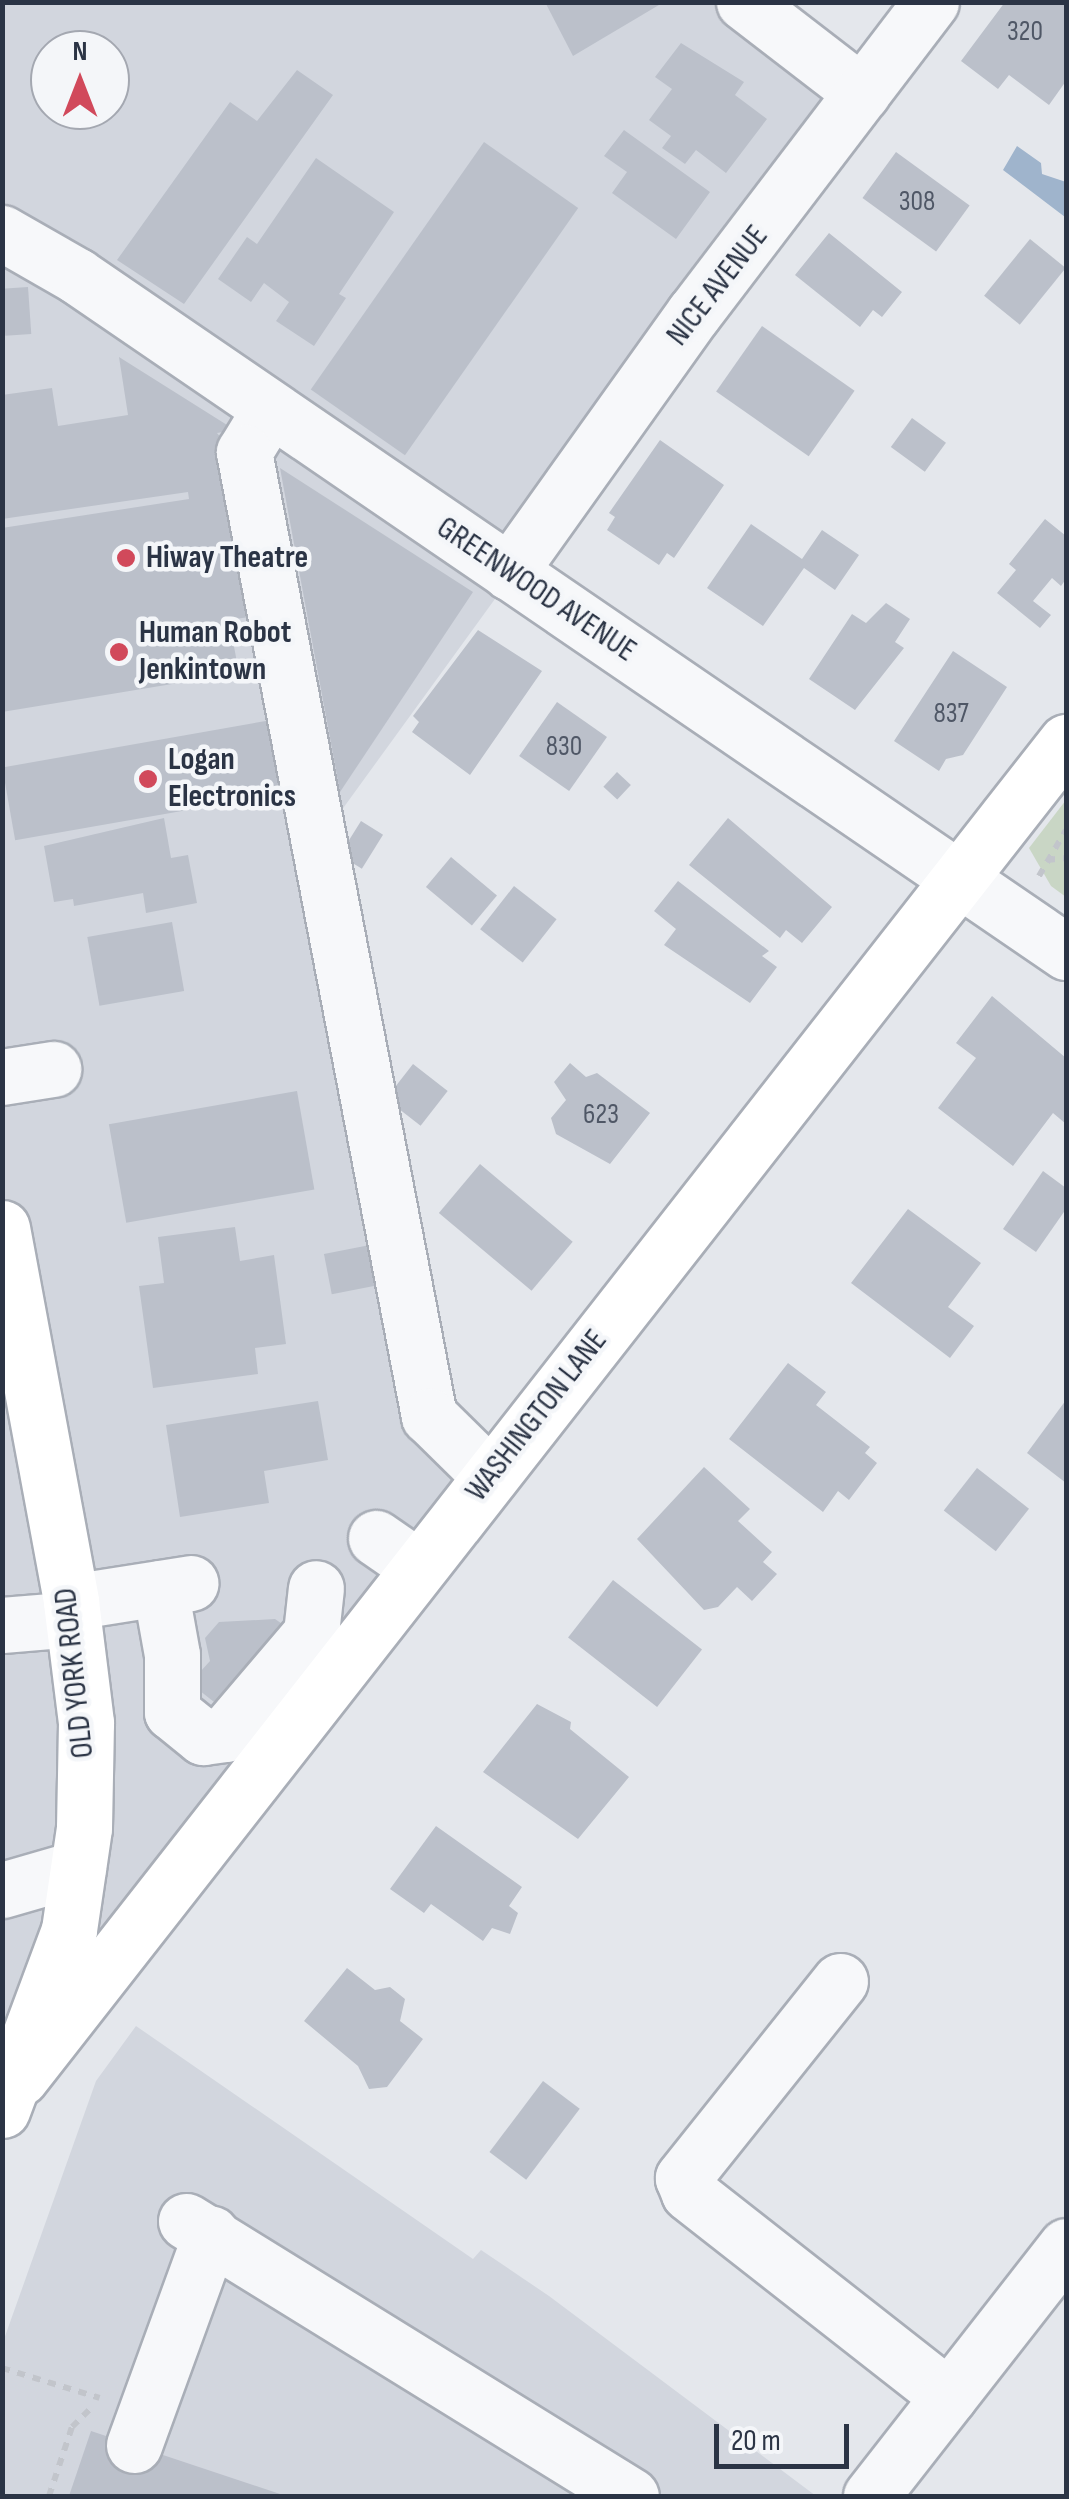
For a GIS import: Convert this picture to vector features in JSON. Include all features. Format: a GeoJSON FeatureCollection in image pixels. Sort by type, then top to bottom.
{"type":"FeatureCollection","features":[{"type":"Feature","properties":{"kind":"main road","name":"WASHINGTON LANE"},"geometry":{"type":"LineString","coordinates":[[6,2101],[397,1552],[490,1476],[1066,742]]}},
{"type":"Feature","properties":{"kind":"main road","name":"OLD YORK ROAD"},"geometry":{"type":"LineString","coordinates":[[2,1228],[72,1610],[86,1723],[78,1868],[69,1930],[6,2101]]}},
{"type":"Feature","properties":{"kind":"street"},"geometry":{"type":"LineString","coordinates":[[744,2],[862,94]]}},
{"type":"Feature","properties":{"kind":"street","name":"NICE AVENUE"},"geometry":{"type":"LineString","coordinates":[[509,572],[681,304],[862,94],[931,2]]}},
{"type":"Feature","properties":{"kind":"street","name":"GREENWOOD AVENUE"},"geometry":{"type":"LineString","coordinates":[[25,231],[270,411],[436,500],[509,572],[962,875],[1066,952]]}},
{"type":"Feature","properties":{"kind":"street"},"geometry":{"type":"LineString","coordinates":[[270,411],[244,452],[333,946],[429,1416],[490,1476]]}},
{"type":"Feature","properties":{"kind":"street"},"geometry":{"type":"LineString","coordinates":[[2,1625],[175,1585],[172,1712],[184,1728],[203,1737],[225,1734],[311,1634],[316,1588]]}},
{"type":"Feature","properties":{"kind":"street"},"geometry":{"type":"LineString","coordinates":[[2,1890],[78,1868]]}},
{"type":"Feature","properties":{"kind":"street"},"geometry":{"type":"LineString","coordinates":[[840,1981],[683,2178],[689,2193],[949,2397]]}},
{"type":"Feature","properties":{"kind":"street"},"geometry":{"type":"LineString","coordinates":[[134,2445],[198,2227],[631,2496]]}},
{"type":"Feature","properties":{"kind":"street"},"geometry":{"type":"LineString","coordinates":[[870,2496],[1066,2246]]}},
{"type":"Feature","properties":{"kind":"path"},"geometry":{"type":"LineString","coordinates":[[1030,890],[1066,830]]}},
{"type":"Feature","properties":{"kind":"path"},"geometry":{"type":"LineString","coordinates":[[1046,860],[1066,858]]}},
{"type":"Feature","properties":{"kind":"path"},"geometry":{"type":"LineString","coordinates":[[2,2368],[100,2398]]}},
{"type":"Feature","properties":{"kind":"shaded area"},"geometry":{"type":"Polygon","coordinates":[[[3,3],[744,3],[862,93],[320,840],[429,1416],[490,1476],[3,2109],[3,3]]]}},
{"type":"Feature","properties":{"kind":"shaded area"},"geometry":{"type":"Polygon","coordinates":[[[136,2026],[473,2259],[481,2250],[549,2296],[816,2496],[3,2496],[3,2342],[96,2081],[136,2026]]]}},
{"type":"Feature","properties":{"kind":"green space"},"geometry":{"type":"Polygon","coordinates":[[[1066,800],[1066,897],[1051,886],[1029,848],[1066,800]]]}},
{"type":"Feature","properties":{"kind":"water"},"geometry":{"type":"Polygon","coordinates":[[[1017,146],[1041,163],[1042,174],[1066,182],[1065,217],[1003,170],[1017,146]]]}},
{"type":"Feature","properties":{"kind":"building"},"geometry":{"type":"Polygon","coordinates":[[[545,2],[664,2],[573,56],[545,2]]]}},
{"type":"Feature","properties":{"kind":"building"},"geometry":{"type":"Polygon","coordinates":[[[1005,2],[1066,2],[1066,81],[1049,105],[1009,75],[998,89],[961,61],[1005,2]]]}},
{"type":"Feature","properties":{"kind":"building"},"geometry":{"type":"Polygon","coordinates":[[[681,43],[744,82],[735,95],[767,119],[726,173],[696,150],[685,164],[662,148],[671,136],[649,120],[672,89],[655,77],[681,43]]]}},
{"type":"Feature","properties":{"kind":"building"},"geometry":{"type":"Polygon","coordinates":[[[297,70],[333,95],[184,304],[117,260],[230,102],[257,121],[297,70]]]}},
{"type":"Feature","properties":{"kind":"building"},"geometry":{"type":"Polygon","coordinates":[[[624,130],[710,192],[676,239],[612,193],[627,172],[604,156],[624,130]]]}},
{"type":"Feature","properties":{"kind":"building"},"geometry":{"type":"Polygon","coordinates":[[[484,142],[578,208],[405,455],[311,389],[484,142]]]}},
{"type":"Feature","properties":{"kind":"building"},"geometry":{"type":"Polygon","coordinates":[[[896,152],[970,205],[936,252],[862,198],[896,152]]]}},
{"type":"Feature","properties":{"kind":"building"},"geometry":{"type":"Polygon","coordinates":[[[316,158],[394,212],[339,294],[346,298],[314,346],[276,321],[289,302],[264,283],[251,302],[218,279],[247,237],[257,244],[316,158]]]}},
{"type":"Feature","properties":{"kind":"building"},"geometry":{"type":"Polygon","coordinates":[[[829,233],[902,292],[882,317],[873,310],[860,327],[795,275],[829,233]]]}},
{"type":"Feature","properties":{"kind":"building"},"geometry":{"type":"Polygon","coordinates":[[[1030,239],[1066,268],[1020,325],[984,296],[1030,239]]]}},
{"type":"Feature","properties":{"kind":"building"},"geometry":{"type":"Polygon","coordinates":[[[28,287],[31,334],[5,336],[2,289],[28,287]]]}},
{"type":"Feature","properties":{"kind":"building"},"geometry":{"type":"Polygon","coordinates":[[[762,326],[855,391],[809,456],[716,392],[762,326]]]}},
{"type":"Feature","properties":{"kind":"building"},"geometry":{"type":"Polygon","coordinates":[[[119,357],[235,430],[217,433],[236,456],[249,617],[229,620],[239,673],[2,712],[2,528],[189,499],[188,492],[2,519],[2,395],[52,388],[58,426],[128,415],[119,357]]]}},
{"type":"Feature","properties":{"kind":"building"},"geometry":{"type":"Polygon","coordinates":[[[912,418],[946,443],[925,472],[891,447],[912,418]]]}},
{"type":"Feature","properties":{"kind":"building"},"geometry":{"type":"Polygon","coordinates":[[[660,440],[724,485],[674,558],[667,553],[659,565],[607,530],[615,517],[609,513],[660,440]]]}},
{"type":"Feature","properties":{"kind":"building"},"geometry":{"type":"Polygon","coordinates":[[[280,468],[473,592],[340,792],[280,468]]]}},
{"type":"Feature","properties":{"kind":"building"},"geometry":{"type":"Polygon","coordinates":[[[1045,519],[1066,536],[1066,579],[1061,586],[1052,578],[1033,601],[1051,615],[1040,628],[997,593],[1016,570],[1009,564],[1045,519]]]}},
{"type":"Feature","properties":{"kind":"building"},"geometry":{"type":"Polygon","coordinates":[[[751,524],[802,559],[822,530],[859,555],[835,590],[804,568],[763,626],[707,588],[751,524]]]}},
{"type":"Feature","properties":{"kind":"building"},"geometry":{"type":"Polygon","coordinates":[[[886,603],[910,619],[895,642],[904,648],[855,710],[809,679],[852,614],[866,623],[886,603]]]}},
{"type":"Feature","properties":{"kind":"building"},"geometry":{"type":"Polygon","coordinates":[[[478,630],[542,671],[470,775],[412,732],[419,722],[413,716],[478,630]]]}},
{"type":"Feature","properties":{"kind":"building"},"geometry":{"type":"Polygon","coordinates":[[[953,651],[1007,687],[963,755],[946,759],[939,771],[894,741],[953,651]]]}},
{"type":"Feature","properties":{"kind":"building"},"geometry":{"type":"Polygon","coordinates":[[[557,702],[607,737],[569,791],[519,756],[557,702]]]}},
{"type":"Feature","properties":{"kind":"building","name":"Logan Electronics"},"geometry":{"type":"Polygon","coordinates":[[[283,718],[296,791],[15,840],[2,767],[283,718]]]}},
{"type":"Feature","properties":{"kind":"building"},"geometry":{"type":"Polygon","coordinates":[[[617,772],[631,785],[617,800],[603,787],[617,772]]]}},
{"type":"Feature","properties":{"kind":"building"},"geometry":{"type":"Polygon","coordinates":[[[164,818],[171,858],[188,855],[197,903],[146,913],[143,893],[74,906],[73,899],[54,902],[44,846],[164,818]]]}},
{"type":"Feature","properties":{"kind":"building"},"geometry":{"type":"Polygon","coordinates":[[[728,818],[832,907],[802,943],[786,930],[780,938],[689,865],[728,818]]]}},
{"type":"Feature","properties":{"kind":"building"},"geometry":{"type":"Polygon","coordinates":[[[361,821],[383,835],[362,869],[340,855],[361,821]]]}},
{"type":"Feature","properties":{"kind":"building"},"geometry":{"type":"Polygon","coordinates":[[[451,857],[497,896],[472,925],[426,887],[451,857]]]}},
{"type":"Feature","properties":{"kind":"building"},"geometry":{"type":"Polygon","coordinates":[[[678,881],[769,951],[762,956],[777,967],[750,1003],[664,945],[676,929],[654,911],[678,881]]]}},
{"type":"Feature","properties":{"kind":"building"},"geometry":{"type":"Polygon","coordinates":[[[514,886],[557,919],[523,963],[480,929],[514,886]]]}},
{"type":"Feature","properties":{"kind":"building"},"geometry":{"type":"Polygon","coordinates":[[[172,922],[184,991],[99,1006],[87,937],[172,922]]]}},
{"type":"Feature","properties":{"kind":"building"},"geometry":{"type":"Polygon","coordinates":[[[992,996],[1066,1058],[1066,1124],[1053,1113],[1013,1166],[938,1108],[976,1058],[956,1043],[992,996]]]}},
{"type":"Feature","properties":{"kind":"building"},"geometry":{"type":"Polygon","coordinates":[[[570,1063],[586,1077],[597,1073],[650,1113],[610,1164],[556,1134],[551,1118],[566,1100],[554,1082],[570,1063]]]}},
{"type":"Feature","properties":{"kind":"building"},"geometry":{"type":"Polygon","coordinates":[[[413,1064],[448,1091],[421,1126],[386,1099],[413,1064]]]}},
{"type":"Feature","properties":{"kind":"building"},"geometry":{"type":"Polygon","coordinates":[[[297,1091],[314,1189],[126,1223],[109,1124],[297,1091]]]}},
{"type":"Feature","properties":{"kind":"building"},"geometry":{"type":"Polygon","coordinates":[[[480,1164],[573,1242],[532,1291],[439,1213],[480,1164]]]}},
{"type":"Feature","properties":{"kind":"building"},"geometry":{"type":"Polygon","coordinates":[[[1043,1171],[1066,1188],[1066,1209],[1036,1252],[1003,1229],[1043,1171]]]}},
{"type":"Feature","properties":{"kind":"building"},"geometry":{"type":"Polygon","coordinates":[[[908,1209],[981,1263],[948,1307],[974,1326],[950,1358],[851,1283],[908,1209]]]}},
{"type":"Feature","properties":{"kind":"building"},"geometry":{"type":"Polygon","coordinates":[[[235,1227],[240,1261],[274,1255],[286,1344],[255,1348],[258,1374],[153,1388],[139,1286],[164,1283],[158,1237],[235,1227]]]}},
{"type":"Feature","properties":{"kind":"building"},"geometry":{"type":"Polygon","coordinates":[[[375,1244],[383,1284],[332,1294],[324,1254],[375,1244]]]}},
{"type":"Feature","properties":{"kind":"building"},"geometry":{"type":"Polygon","coordinates":[[[788,1363],[826,1392],[816,1405],[870,1447],[865,1453],[877,1463],[849,1500],[838,1491],[823,1512],[729,1439],[788,1363]]]}},
{"type":"Feature","properties":{"kind":"building"},"geometry":{"type":"Polygon","coordinates":[[[1066,1400],[1066,1483],[1027,1453],[1066,1400]]]}},
{"type":"Feature","properties":{"kind":"building"},"geometry":{"type":"Polygon","coordinates":[[[318,1401],[328,1460],[264,1471],[269,1503],[180,1517],[166,1425],[318,1401]]]}},
{"type":"Feature","properties":{"kind":"building"},"geometry":{"type":"Polygon","coordinates":[[[704,1467],[750,1509],[738,1521],[772,1552],[763,1562],[777,1574],[752,1601],[737,1587],[718,1607],[704,1610],[637,1539],[704,1467]]]}},
{"type":"Feature","properties":{"kind":"building"},"geometry":{"type":"Polygon","coordinates":[[[977,1468],[1029,1509],[996,1551],[944,1511],[977,1468]]]}},
{"type":"Feature","properties":{"kind":"building"},"geometry":{"type":"Polygon","coordinates":[[[613,1580],[702,1650],[657,1707],[568,1638],[613,1580]]]}},
{"type":"Feature","properties":{"kind":"building"},"geometry":{"type":"Polygon","coordinates":[[[275,1619],[294,1632],[228,1713],[190,1683],[210,1661],[205,1638],[219,1622],[275,1619]]]}},
{"type":"Feature","properties":{"kind":"building"},"geometry":{"type":"Polygon","coordinates":[[[537,1704],[571,1722],[570,1729],[629,1777],[578,1839],[483,1772],[537,1704]]]}},
{"type":"Feature","properties":{"kind":"building"},"geometry":{"type":"Polygon","coordinates":[[[436,1826],[522,1887],[509,1906],[518,1913],[510,1934],[492,1928],[483,1941],[431,1904],[424,1913],[390,1889],[436,1826]]]}},
{"type":"Feature","properties":{"kind":"building"},"geometry":{"type":"Polygon","coordinates":[[[347,1968],[375,1990],[390,1987],[405,1999],[400,2021],[423,2039],[387,2087],[369,2089],[358,2066],[304,2021],[347,1968]]]}},
{"type":"Feature","properties":{"kind":"building"},"geometry":{"type":"Polygon","coordinates":[[[543,2081],[580,2109],[526,2180],[489,2152],[543,2081]]]}},
{"type":"Feature","properties":{"kind":"building"},"geometry":{"type":"Polygon","coordinates":[[[91,2431],[286,2496],[69,2496],[91,2431]]]}},
{"type":"Feature","properties":{"kind":"place","name":"Hiway Theatre"},"geometry":{"type":"Point","coordinates":[126,558]}},
{"type":"Feature","properties":{"kind":"place","name":"Human Robot Jenkintown"},"geometry":{"type":"Point","coordinates":[119,652]}},
{"type":"Feature","properties":{"kind":"place","name":"Logan Electronics"},"geometry":{"type":"Point","coordinates":[148,779]}}]}
